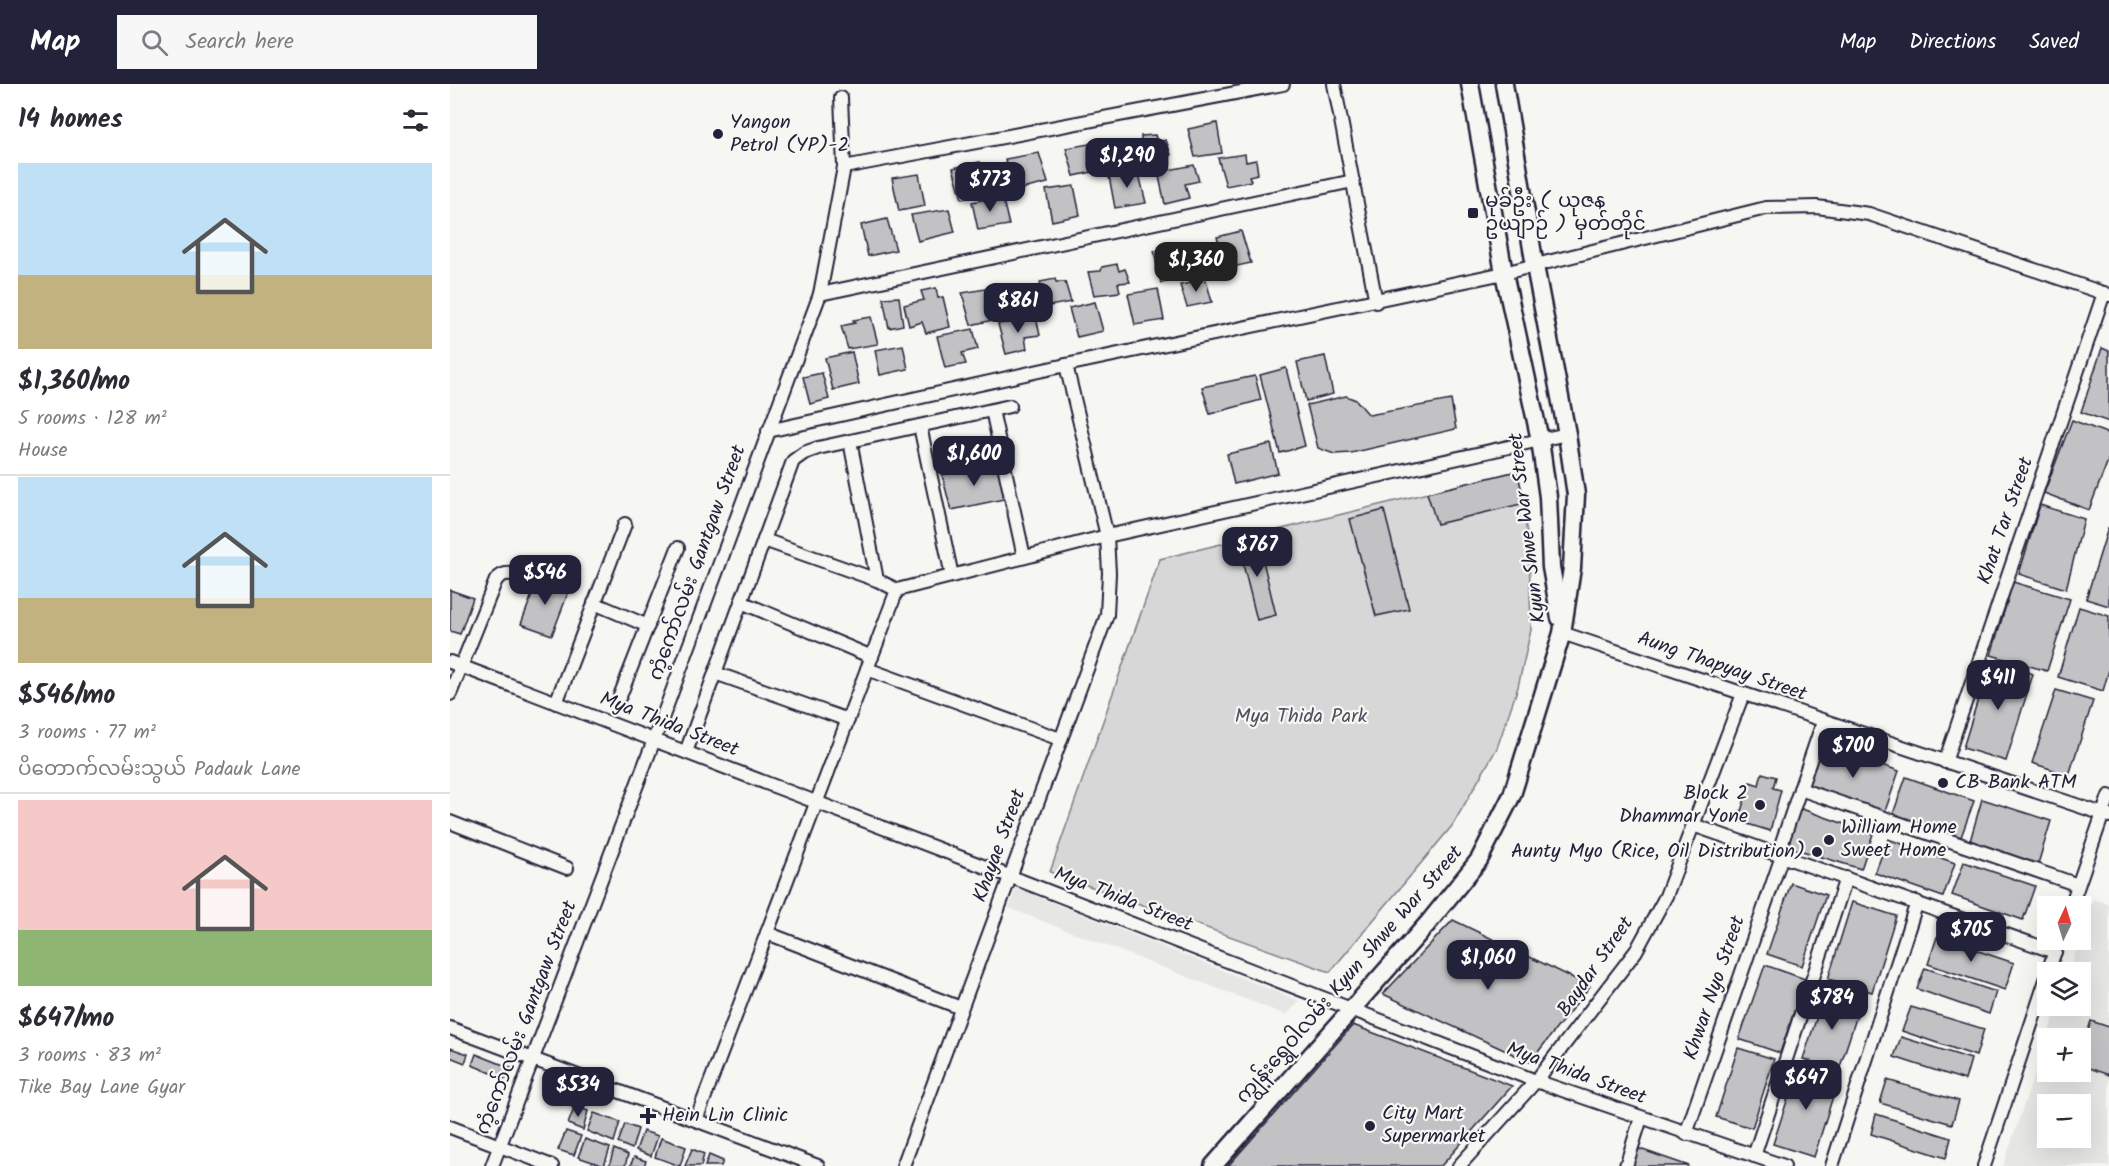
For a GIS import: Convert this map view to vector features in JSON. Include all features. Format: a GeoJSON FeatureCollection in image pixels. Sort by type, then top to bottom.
{"type":"FeatureCollection","features":[{"type":"Feature","properties":{"kind":"street"},"geometry":{"type":"LineString","coordinates":[[844,167],[1284,84]]}},
{"type":"Feature","properties":{"kind":"street"},"geometry":{"type":"LineString","coordinates":[[1334,84],[1376,302]]}},
{"type":"Feature","properties":{"kind":"street","name":"Kyun Shwe War Street"},"geometry":{"type":"LineString","coordinates":[[1470,84],[1504,273],[1540,440],[1548,497],[1551,567],[1562,633]]}},
{"type":"Feature","properties":{"kind":"street","name":"Kyun Shwe War Street"},"geometry":{"type":"LineString","coordinates":[[1504,84],[1534,266],[1567,434],[1576,495],[1572,568],[1562,633]]}},
{"type":"Feature","properties":{"kind":"street","name":"ကံ့ကော်လမ်း Gantgaw Street"},"geometry":{"type":"LineString","coordinates":[[492,1166],[820,294],[844,167],[841,98]]}},
{"type":"Feature","properties":{"kind":"street"},"geometry":{"type":"LineString","coordinates":[[820,294],[1353,181]]}},
{"type":"Feature","properties":{"kind":"street"},"geometry":{"type":"LineString","coordinates":[[768,431],[1066,365],[1376,302],[1534,266],[1766,208],[1818,207],[1869,214],[2107,294]]}},
{"type":"Feature","properties":{"kind":"street","name":"Khat Tar Street"},"geometry":{"type":"LineString","coordinates":[[1945,762],[2107,294]]}},
{"type":"Feature","properties":{"kind":"street","name":"Khayae Street"},"geometry":{"type":"LineString","coordinates":[[903,1166],[1107,615],[1109,573],[1107,536],[1066,365]]}},
{"type":"Feature","properties":{"kind":"street"},"geometry":{"type":"LineString","coordinates":[[686,752],[793,461],[804,453],[818,448],[1010,406]]}},
{"type":"Feature","properties":{"kind":"street"},"geometry":{"type":"LineString","coordinates":[[992,410],[1024,557]]}},
{"type":"Feature","properties":{"kind":"street"},"geometry":{"type":"LineString","coordinates":[[920,426],[952,576]]}},
{"type":"Feature","properties":{"kind":"street"},"geometry":{"type":"LineString","coordinates":[[764,540],[877,580],[897,590],[1107,536],[1567,434]]}},
{"type":"Feature","properties":{"kind":"street"},"geometry":{"type":"LineString","coordinates":[[850,441],[877,580]]}},
{"type":"Feature","properties":{"kind":"street"},"geometry":{"type":"LineString","coordinates":[[556,703],[625,524]]}},
{"type":"Feature","properties":{"kind":"street"},"geometry":{"type":"LineString","coordinates":[[620,696],[678,548]]}},
{"type":"Feature","properties":{"kind":"street"},"geometry":{"type":"LineString","coordinates":[[450,694],[455,664],[496,580],[502,573],[526,578]]}},
{"type":"Feature","properties":{"kind":"street"},"geometry":{"type":"LineString","coordinates":[[696,1120],[897,590]]}},
{"type":"Feature","properties":{"kind":"street"},"geometry":{"type":"LineString","coordinates":[[741,602],[872,657]]}},
{"type":"Feature","properties":{"kind":"street"},"geometry":{"type":"LineString","coordinates":[[594,603],[648,626]]}},
{"type":"Feature","properties":{"kind":"street","name":"Aung Thapyay Street"},"geometry":{"type":"LineString","coordinates":[[1562,633],[2106,815]]}},
{"type":"Feature","properties":{"kind":"street","name":"ကျွန်းရွှေဝါလမ်း Kyun Shwe War Street"},"geometry":{"type":"LineString","coordinates":[[1213,1166],[1429,922],[1479,860],[1512,795],[1562,633]]}},
{"type":"Feature","properties":{"kind":"street","name":"Mya Thida Street"},"geometry":{"type":"LineString","coordinates":[[455,664],[1536,1081],[1785,1166]]}},
{"type":"Feature","properties":{"kind":"street"},"geometry":{"type":"LineString","coordinates":[[867,669],[1060,739]]}},
{"type":"Feature","properties":{"kind":"street"},"geometry":{"type":"LineString","coordinates":[[716,673],[848,720]]}},
{"type":"Feature","properties":{"kind":"street","name":"Baydar Street"},"geometry":{"type":"LineString","coordinates":[[1459,1166],[1536,1081],[1636,951],[1666,896],[1743,694]]}},
{"type":"Feature","properties":{"kind":"street","name":"Khwar Nyo Street"},"geometry":{"type":"LineString","coordinates":[[1686,1134],[1823,722]]}},
{"type":"Feature","properties":{"kind":"street"},"geometry":{"type":"LineString","coordinates":[[1802,790],[2079,885]]}},
{"type":"Feature","properties":{"kind":"street"},"geometry":{"type":"LineString","coordinates":[[2075,896],[2106,815],[2109,796]]}},
{"type":"Feature","properties":{"kind":"street"},"geometry":{"type":"LineString","coordinates":[[450,822],[567,868]]}},
{"type":"Feature","properties":{"kind":"street"},"geometry":{"type":"LineString","coordinates":[[1694,825],[1780,855],[1845,882],[1917,902],[2055,951],[2052,962]]}},
{"type":"Feature","properties":{"kind":"street"},"geometry":{"type":"LineString","coordinates":[[1754,1156],[1845,882]]}},
{"type":"Feature","properties":{"kind":"street"},"geometry":{"type":"LineString","coordinates":[[1832,1166],[1917,902]]}},
{"type":"Feature","properties":{"kind":"street"},"geometry":{"type":"LineString","coordinates":[[767,933],[961,1008]]}},
{"type":"Feature","properties":{"kind":"street"},"geometry":{"type":"LineString","coordinates":[[1984,1166],[2037,1006]]}},
{"type":"Feature","properties":{"kind":"street"},"geometry":{"type":"LineString","coordinates":[[450,1028],[818,1166]]}},
{"type":"Feature","properties":{"kind":"street"},"geometry":{"type":"LineString","coordinates":[[1626,1166],[1641,1118]]}},
{"type":"Feature","properties":{"kind":"street"},"geometry":{"type":"LineString","coordinates":[[450,1127],[552,1166]]}},
{"type":"Feature","properties":{"kind":"shaded area"},"geometry":{"type":"Polygon","coordinates":[[[1016,888],[1300,1001],[1286,1015],[1009,908],[1016,888]]]}},
{"type":"Feature","properties":{"kind":"shaded area"},"geometry":{"type":"Polygon","coordinates":[[[2093,899],[2109,904],[2109,1166],[2003,1166],[2037,1066],[2037,1082],[2091,1082],[2091,1028],[2050,1028],[2054,1016],[2091,1016],[2091,962],[2072,962],[2076,950],[2091,950],[2093,899]]]}},
{"type":"Feature","properties":{"kind":"green space","name":"Mya Thida Park"},"geometry":{"type":"Polygon","coordinates":[[[1517,471],[1529,546],[1531,630],[1518,687],[1497,748],[1452,826],[1330,972],[1050,872],[1160,559],[1517,471]]]}},
{"type":"Feature","properties":{"kind":"building"},"geometry":{"type":"Polygon","coordinates":[[[1217,123],[1222,153],[1195,157],[1188,129],[1217,123]]]}},
{"type":"Feature","properties":{"kind":"building"},"geometry":{"type":"Polygon","coordinates":[[[1155,135],[1157,142],[1166,140],[1171,155],[1164,156],[1166,160],[1134,167],[1128,144],[1141,142],[1141,136],[1155,135]]]}},
{"type":"Feature","properties":{"kind":"building"},"geometry":{"type":"Polygon","coordinates":[[[1089,144],[1093,155],[1107,154],[1110,168],[1074,176],[1066,148],[1089,144]]]}},
{"type":"Feature","properties":{"kind":"building"},"geometry":{"type":"Polygon","coordinates":[[[1039,153],[1048,183],[1013,191],[1005,159],[1039,153]]]}},
{"type":"Feature","properties":{"kind":"building"},"geometry":{"type":"Polygon","coordinates":[[[1245,154],[1246,162],[1256,160],[1258,174],[1249,176],[1251,181],[1226,186],[1218,158],[1245,154]]]}},
{"type":"Feature","properties":{"kind":"building"},"geometry":{"type":"Polygon","coordinates":[[[980,162],[988,194],[962,199],[953,168],[980,162]]]}},
{"type":"Feature","properties":{"kind":"building"},"geometry":{"type":"Polygon","coordinates":[[[1194,165],[1199,181],[1185,184],[1189,198],[1165,204],[1158,172],[1194,165]]]}},
{"type":"Feature","properties":{"kind":"building"},"geometry":{"type":"Polygon","coordinates":[[[1138,170],[1146,203],[1115,208],[1109,176],[1138,170]]]}},
{"type":"Feature","properties":{"kind":"building"},"geometry":{"type":"Polygon","coordinates":[[[919,174],[925,206],[899,211],[892,178],[919,174]]]}},
{"type":"Feature","properties":{"kind":"building"},"geometry":{"type":"Polygon","coordinates":[[[1074,186],[1080,215],[1052,221],[1046,190],[1074,186]]]}},
{"type":"Feature","properties":{"kind":"building"},"geometry":{"type":"Polygon","coordinates":[[[1002,196],[1009,225],[978,230],[972,202],[1002,196]]]}},
{"type":"Feature","properties":{"kind":"building"},"geometry":{"type":"Polygon","coordinates":[[[949,209],[955,232],[918,241],[911,215],[949,209]]]}},
{"type":"Feature","properties":{"kind":"building"},"geometry":{"type":"Polygon","coordinates":[[[887,219],[896,250],[868,256],[861,225],[887,219]]]}},
{"type":"Feature","properties":{"kind":"building"},"geometry":{"type":"Polygon","coordinates":[[[1241,231],[1251,263],[1228,268],[1217,237],[1241,231]]]}},
{"type":"Feature","properties":{"kind":"building"},"geometry":{"type":"Polygon","coordinates":[[[1184,245],[1190,277],[1161,283],[1154,251],[1184,245]]]}},
{"type":"Feature","properties":{"kind":"building"},"geometry":{"type":"Polygon","coordinates":[[[1117,264],[1119,271],[1125,269],[1130,282],[1118,283],[1120,292],[1094,295],[1088,272],[1101,271],[1102,267],[1117,264]]]}},
{"type":"Feature","properties":{"kind":"building"},"geometry":{"type":"Polygon","coordinates":[[[1055,279],[1056,282],[1065,282],[1071,302],[1034,309],[1027,288],[1041,286],[1040,282],[1055,279]]]}},
{"type":"Feature","properties":{"kind":"building"},"geometry":{"type":"Polygon","coordinates":[[[1206,280],[1212,302],[1187,307],[1180,285],[1206,280]]]}},
{"type":"Feature","properties":{"kind":"building"},"geometry":{"type":"Polygon","coordinates":[[[936,288],[938,298],[943,297],[950,327],[926,333],[922,322],[909,326],[904,305],[924,300],[921,291],[936,288]]]}},
{"type":"Feature","properties":{"kind":"building"},"geometry":{"type":"Polygon","coordinates":[[[985,289],[988,300],[1003,298],[1005,311],[992,313],[993,320],[971,325],[962,293],[985,289]]]}},
{"type":"Feature","properties":{"kind":"building"},"geometry":{"type":"Polygon","coordinates":[[[1158,289],[1164,320],[1135,325],[1128,294],[1158,289]]]}},
{"type":"Feature","properties":{"kind":"building"},"geometry":{"type":"Polygon","coordinates":[[[899,297],[903,325],[889,328],[883,298],[899,297]]]}},
{"type":"Feature","properties":{"kind":"building"},"geometry":{"type":"Polygon","coordinates":[[[1095,302],[1103,331],[1077,337],[1069,308],[1095,302]]]}},
{"type":"Feature","properties":{"kind":"building"},"geometry":{"type":"Polygon","coordinates":[[[871,317],[878,344],[848,349],[841,326],[855,323],[853,320],[871,317]]]}},
{"type":"Feature","properties":{"kind":"building"},"geometry":{"type":"Polygon","coordinates":[[[1036,317],[1040,335],[1025,337],[1027,349],[1006,354],[998,324],[1036,317]]]}},
{"type":"Feature","properties":{"kind":"building"},"geometry":{"type":"Polygon","coordinates":[[[973,329],[978,349],[962,353],[966,364],[945,368],[937,336],[973,329]]]}},
{"type":"Feature","properties":{"kind":"building"},"geometry":{"type":"Polygon","coordinates":[[[903,345],[908,369],[880,375],[875,350],[903,345]]]}},
{"type":"Feature","properties":{"kind":"building"},"geometry":{"type":"Polygon","coordinates":[[[2102,348],[2109,351],[2109,422],[2081,412],[2102,348]]]}},
{"type":"Feature","properties":{"kind":"building"},"geometry":{"type":"Polygon","coordinates":[[[852,352],[859,384],[833,390],[825,358],[852,352]]]}},
{"type":"Feature","properties":{"kind":"building"},"geometry":{"type":"Polygon","coordinates":[[[1325,356],[1333,394],[1306,401],[1297,362],[1325,356]]]}},
{"type":"Feature","properties":{"kind":"building"},"geometry":{"type":"Polygon","coordinates":[[[1286,368],[1305,446],[1280,453],[1260,375],[1286,368]]]}},
{"type":"Feature","properties":{"kind":"building"},"geometry":{"type":"Polygon","coordinates":[[[822,373],[829,399],[810,404],[803,377],[822,373]]]}},
{"type":"Feature","properties":{"kind":"building"},"geometry":{"type":"Polygon","coordinates":[[[1255,376],[1261,400],[1210,414],[1202,387],[1255,376]]]}},
{"type":"Feature","properties":{"kind":"building"},"geometry":{"type":"Polygon","coordinates":[[[1346,396],[1356,400],[1369,415],[1451,400],[1456,429],[1351,453],[1334,454],[1318,448],[1307,405],[1346,396]]]}},
{"type":"Feature","properties":{"kind":"building"},"geometry":{"type":"Polygon","coordinates":[[[2072,420],[2109,434],[2109,458],[2089,510],[2044,493],[2072,420]]]}},
{"type":"Feature","properties":{"kind":"building"},"geometry":{"type":"Polygon","coordinates":[[[1271,444],[1278,473],[1234,484],[1227,454],[1271,444]]]}},
{"type":"Feature","properties":{"kind":"building"},"geometry":{"type":"Polygon","coordinates":[[[998,463],[1004,499],[951,510],[942,475],[998,463]]]}},
{"type":"Feature","properties":{"kind":"building"},"geometry":{"type":"Polygon","coordinates":[[[1517,471],[1525,503],[1437,524],[1427,493],[1517,471]]]}},
{"type":"Feature","properties":{"kind":"building"},"geometry":{"type":"Polygon","coordinates":[[[2040,505],[2084,519],[2066,589],[2019,574],[2040,505]]]}},
{"type":"Feature","properties":{"kind":"building"},"geometry":{"type":"Polygon","coordinates":[[[1384,510],[1409,609],[1376,616],[1350,519],[1384,510]]]}},
{"type":"Feature","properties":{"kind":"building"},"geometry":{"type":"Polygon","coordinates":[[[2109,529],[2109,606],[2086,599],[2109,529]]]}},
{"type":"Feature","properties":{"kind":"building"},"geometry":{"type":"Polygon","coordinates":[[[1257,536],[1276,615],[1257,620],[1237,540],[1257,536]]]}},
{"type":"Feature","properties":{"kind":"building"},"geometry":{"type":"Polygon","coordinates":[[[539,576],[570,588],[552,635],[521,624],[539,576]]]}},
{"type":"Feature","properties":{"kind":"building"},"geometry":{"type":"Polygon","coordinates":[[[2013,582],[2070,599],[2047,671],[1991,655],[2013,582]]]}},
{"type":"Feature","properties":{"kind":"building"},"geometry":{"type":"Polygon","coordinates":[[[450,590],[473,598],[460,634],[450,631],[450,590]]]}},
{"type":"Feature","properties":{"kind":"building"},"geometry":{"type":"Polygon","coordinates":[[[2079,607],[2109,616],[2109,670],[2103,691],[2058,677],[2079,607]]]}},
{"type":"Feature","properties":{"kind":"building"},"geometry":{"type":"Polygon","coordinates":[[[1990,660],[2033,674],[2006,761],[1963,748],[1990,660]]]}},
{"type":"Feature","properties":{"kind":"building"},"geometry":{"type":"Polygon","coordinates":[[[2056,690],[2093,701],[2069,775],[2032,763],[2056,690]]]}},
{"type":"Feature","properties":{"kind":"building"},"geometry":{"type":"Polygon","coordinates":[[[1823,744],[1899,771],[1884,814],[1807,787],[1823,744]]]}},
{"type":"Feature","properties":{"kind":"building","name":"Block 2 Dhammar Yone"},"geometry":{"type":"Polygon","coordinates":[[[1762,773],[1776,777],[1773,788],[1781,790],[1770,831],[1738,821],[1750,782],[1759,785],[1762,773]]]}},
{"type":"Feature","properties":{"kind":"building"},"geometry":{"type":"Polygon","coordinates":[[[1906,777],[1974,801],[1961,837],[1893,814],[1906,777]]]}},
{"type":"Feature","properties":{"kind":"building","name":"CB Bank ATM"},"geometry":{"type":"Polygon","coordinates":[[[1941,779],[1947,781],[1945,787],[1939,785],[1941,779]]]}},
{"type":"Feature","properties":{"kind":"building"},"geometry":{"type":"Polygon","coordinates":[[[1982,799],[2051,821],[2038,864],[1970,841],[1982,799]]]}},
{"type":"Feature","properties":{"kind":"building","name":"William Home Sweet Home"},"geometry":{"type":"Polygon","coordinates":[[[1799,808],[1873,834],[1861,869],[1786,846],[1799,808]]]}},
{"type":"Feature","properties":{"kind":"building"},"geometry":{"type":"Polygon","coordinates":[[[1888,839],[1955,863],[1943,897],[1875,873],[1888,839]]]}},
{"type":"Feature","properties":{"kind":"building","name":"Aunty Myo (Rice, Oil Distribution)"},"geometry":{"type":"Polygon","coordinates":[[[1812,847],[1823,851],[1821,857],[1810,853],[1812,847]]]}},
{"type":"Feature","properties":{"kind":"building"},"geometry":{"type":"Polygon","coordinates":[[[1964,862],[2035,886],[2023,920],[1952,895],[1964,862]]]}},
{"type":"Feature","properties":{"kind":"building"},"geometry":{"type":"Polygon","coordinates":[[[1791,883],[1826,895],[1802,966],[1767,954],[1791,883]]]}},
{"type":"Feature","properties":{"kind":"building"},"geometry":{"type":"Polygon","coordinates":[[[1852,902],[1896,916],[1872,992],[1828,979],[1852,902]]]}},
{"type":"Feature","properties":{"kind":"building"},"geometry":{"type":"Polygon","coordinates":[[[1453,920],[1590,986],[1530,1062],[1383,994],[1453,920]]]}},
{"type":"Feature","properties":{"kind":"building"},"geometry":{"type":"Polygon","coordinates":[[[1937,937],[2014,963],[2005,990],[1928,964],[1937,937]]]}},
{"type":"Feature","properties":{"kind":"building"},"geometry":{"type":"Polygon","coordinates":[[[1765,965],[1805,979],[1780,1053],[1739,1039],[1765,965]]]}},
{"type":"Feature","properties":{"kind":"building"},"geometry":{"type":"Polygon","coordinates":[[[1925,968],[1996,992],[1989,1014],[1917,989],[1925,968]]]}},
{"type":"Feature","properties":{"kind":"building"},"geometry":{"type":"Polygon","coordinates":[[[1825,992],[1861,1003],[1839,1070],[1803,1059],[1825,992]]]}},
{"type":"Feature","properties":{"kind":"building"},"geometry":{"type":"Polygon","coordinates":[[[1911,1007],[1984,1029],[1976,1056],[1902,1031],[1911,1007]]]}},
{"type":"Feature","properties":{"kind":"building"},"geometry":{"type":"Polygon","coordinates":[[[2091,1021],[2109,1027],[2109,1075],[2091,1069],[2091,1028],[2089,1028],[2091,1021]]]}},
{"type":"Feature","properties":{"kind":"building","name":"City Mart Supermarket"},"geometry":{"type":"Polygon","coordinates":[[[1353,1025],[1512,1086],[1441,1166],[1228,1166],[1353,1025]]]}},
{"type":"Feature","properties":{"kind":"building"},"geometry":{"type":"Polygon","coordinates":[[[1901,1037],[1971,1059],[1965,1080],[1894,1057],[1901,1037]]]}},
{"type":"Feature","properties":{"kind":"building"},"geometry":{"type":"Polygon","coordinates":[[[450,1048],[468,1054],[465,1063],[450,1057],[450,1048]]]}},
{"type":"Feature","properties":{"kind":"building"},"geometry":{"type":"Polygon","coordinates":[[[1738,1048],[1774,1059],[1752,1128],[1716,1117],[1738,1048]]]}},
{"type":"Feature","properties":{"kind":"building"},"geometry":{"type":"Polygon","coordinates":[[[476,1054],[511,1068],[506,1079],[472,1065],[476,1054]]]}},
{"type":"Feature","properties":{"kind":"building"},"geometry":{"type":"Polygon","coordinates":[[[1799,1064],[1839,1077],[1814,1157],[1773,1144],[1799,1064]]]}},
{"type":"Feature","properties":{"kind":"building"},"geometry":{"type":"Polygon","coordinates":[[[1887,1080],[1959,1101],[1952,1124],[1880,1103],[1887,1080]]]}},
{"type":"Feature","properties":{"kind":"building"},"geometry":{"type":"Polygon","coordinates":[[[575,1106],[588,1111],[583,1130],[568,1124],[575,1106]]]}},
{"type":"Feature","properties":{"kind":"building"},"geometry":{"type":"Polygon","coordinates":[[[594,1113],[620,1122],[614,1142],[587,1131],[594,1113]]]}},
{"type":"Feature","properties":{"kind":"building"},"geometry":{"type":"Polygon","coordinates":[[[1876,1114],[1951,1138],[1946,1158],[1871,1134],[1876,1114]]]}},
{"type":"Feature","properties":{"kind":"building"},"geometry":{"type":"Polygon","coordinates":[[[625,1124],[638,1129],[632,1149],[618,1143],[625,1124]]]}},
{"type":"Feature","properties":{"kind":"building"},"geometry":{"type":"Polygon","coordinates":[[[566,1131],[581,1136],[574,1155],[558,1150],[566,1131]]]}},
{"type":"Feature","properties":{"kind":"building"},"geometry":{"type":"Polygon","coordinates":[[[643,1131],[658,1136],[651,1156],[636,1150],[643,1131]]]}},
{"type":"Feature","properties":{"kind":"building"},"geometry":{"type":"Polygon","coordinates":[[[661,1138],[686,1147],[680,1166],[655,1157],[661,1138]]]}},
{"type":"Feature","properties":{"kind":"building"},"geometry":{"type":"Polygon","coordinates":[[[585,1139],[610,1148],[604,1166],[578,1157],[585,1139]]]}},
{"type":"Feature","properties":{"kind":"building"},"geometry":{"type":"Polygon","coordinates":[[[1634,1147],[1689,1166],[1628,1166],[1634,1147]]]}},
{"type":"Feature","properties":{"kind":"building"},"geometry":{"type":"Polygon","coordinates":[[[614,1149],[628,1155],[625,1166],[609,1166],[614,1149]]]}},
{"type":"Feature","properties":{"kind":"building"},"geometry":{"type":"Polygon","coordinates":[[[692,1149],[704,1154],[701,1166],[685,1166],[692,1149]]]}},
{"type":"Feature","properties":{"kind":"building"},"geometry":{"type":"Polygon","coordinates":[[[709,1155],[723,1161],[721,1166],[705,1166],[709,1155]]]}},
{"type":"Feature","properties":{"kind":"building"},"geometry":{"type":"Polygon","coordinates":[[[634,1157],[646,1161],[644,1166],[630,1166],[634,1157]]]}},
{"type":"Feature","properties":{"kind":"place","name":"Yangon Petrol (YP)-2"},"geometry":{"type":"Point","coordinates":[718,134]}},
{"type":"Feature","properties":{"kind":"place","name":"မုခ်ဦး ( ယုဇန ဥယျာဉ် ) မှတ်တိုင်"},"geometry":{"type":"Point","coordinates":[1473,213]}},
{"type":"Feature","properties":{"kind":"place","name":"CB Bank ATM"},"geometry":{"type":"Point","coordinates":[1943,783]}},
{"type":"Feature","properties":{"kind":"place","name":"Block 2 Dhammar Yone"},"geometry":{"type":"Point","coordinates":[1760,805]}},
{"type":"Feature","properties":{"kind":"place","name":"William Home Sweet Home"},"geometry":{"type":"Point","coordinates":[1829,840]}},
{"type":"Feature","properties":{"kind":"place","name":"Aunty Myo (Rice, Oil Distribution)"},"geometry":{"type":"Point","coordinates":[1817,852]}},
{"type":"Feature","properties":{"kind":"place","name":"Hein Lin Clinic"},"geometry":{"type":"Point","coordinates":[648,1116]}},
{"type":"Feature","properties":{"kind":"place","name":"City Mart Supermarket"},"geometry":{"type":"Point","coordinates":[1370,1126]}}]}
